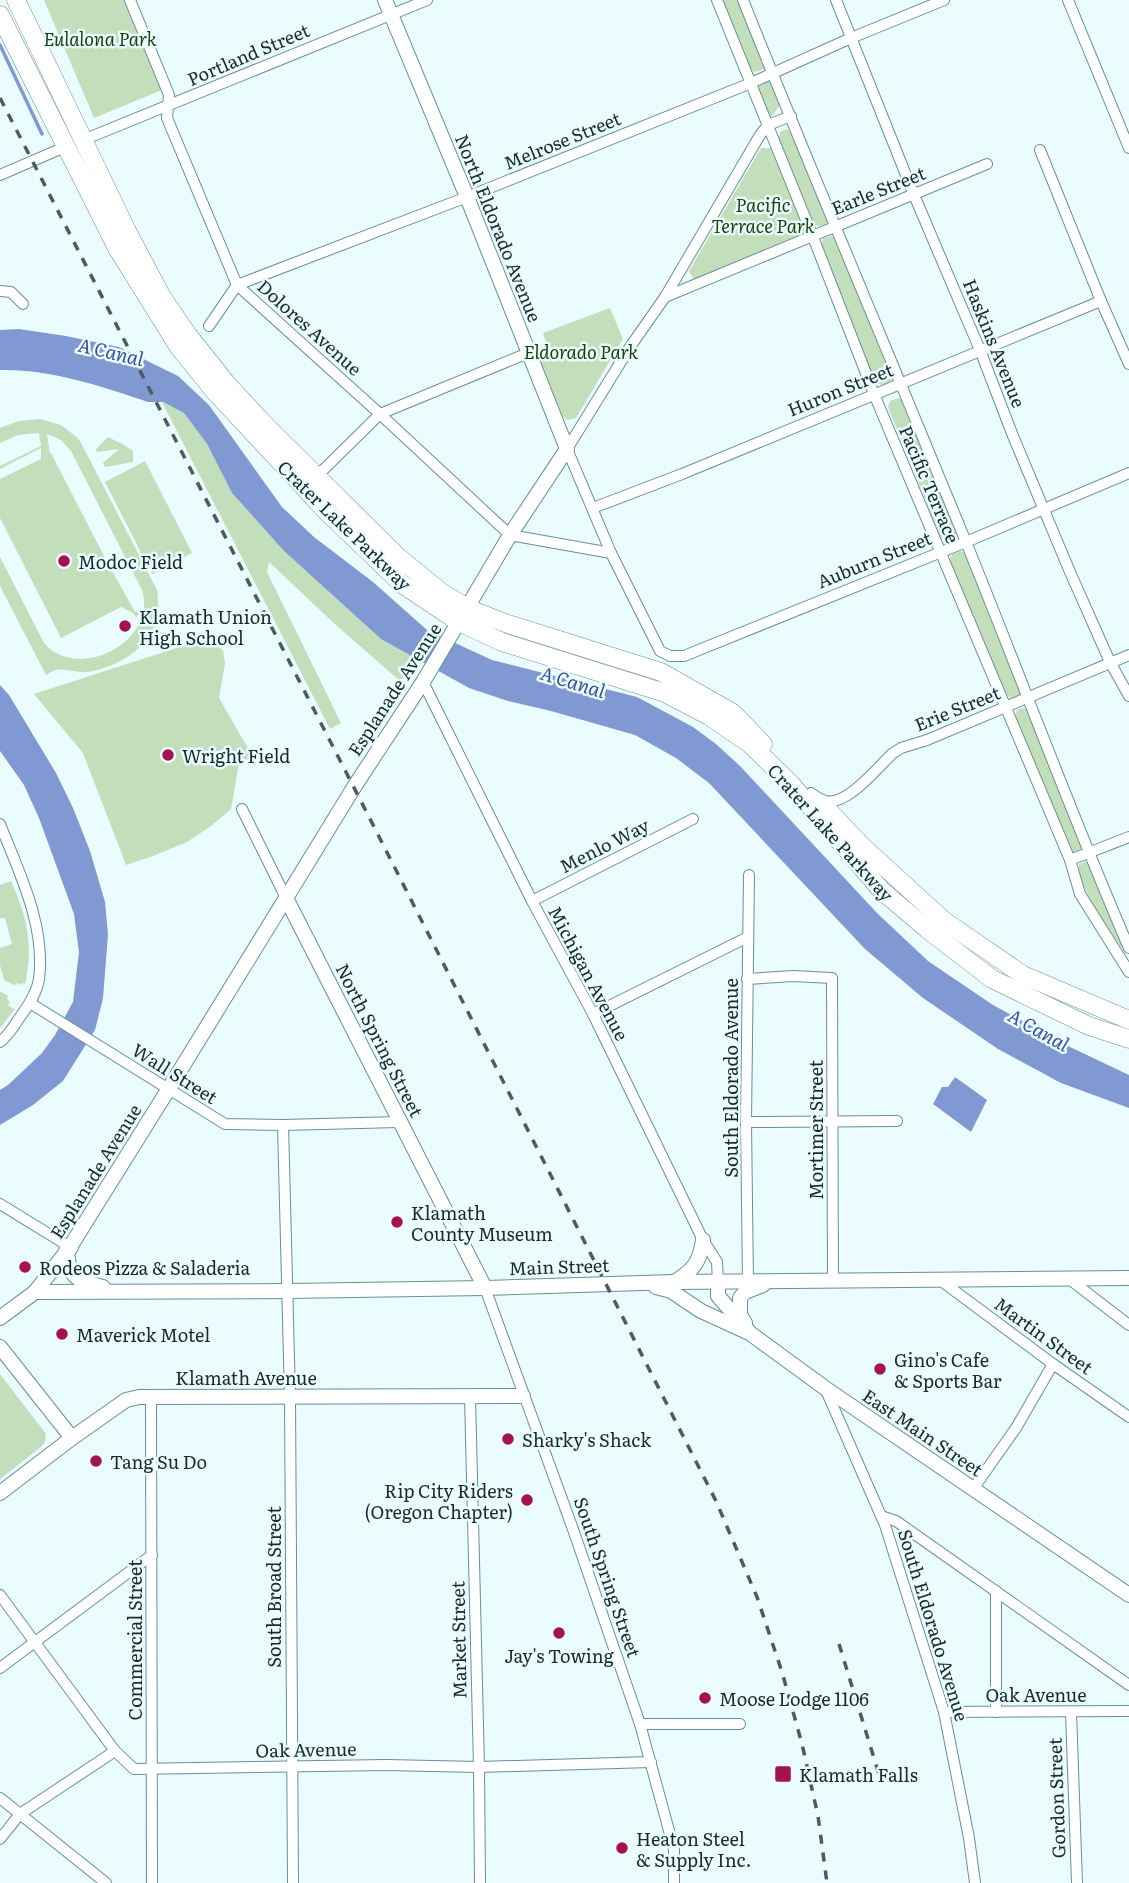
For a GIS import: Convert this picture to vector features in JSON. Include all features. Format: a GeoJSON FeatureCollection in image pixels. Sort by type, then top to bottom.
{"type":"FeatureCollection","features":[{"type":"Feature","properties":{"kind":"main road","name":"Crater Lake Parkway"},"geometry":{"type":"LineString","coordinates":[[16,0],[127,230],[162,296],[188,335],[267,427],[397,556],[441,592],[463,615],[505,623],[662,672],[733,713],[862,846],[943,920],[1023,975],[1129,1020]]}},
{"type":"Feature","properties":{"kind":"main road","name":"Crater Lake Parkway"},"geometry":{"type":"LineString","coordinates":[[0,15],[117,248],[178,345],[215,392],[328,513],[402,584],[463,615],[502,642],[665,693],[709,716],[750,744],[782,776],[881,890],[992,979],[1089,1026],[1129,1039]]}},
{"type":"Feature","properties":{"kind":"main road"},"geometry":{"type":"LineString","coordinates":[[65,147],[71,146],[75,149],[94,185],[127,230]]}},
{"type":"Feature","properties":{"kind":"street","name":"Dolores Avenue"},"geometry":{"type":"LineString","coordinates":[[130,0],[170,95],[167,118],[236,285],[510,535]]}},
{"type":"Feature","properties":{"kind":"street","name":"North Eldorado Avenue"},"geometry":{"type":"LineString","coordinates":[[385,0],[611,554],[660,651],[670,656]]}},
{"type":"Feature","properties":{"kind":"street","name":"Portland Street"},"geometry":{"type":"LineString","coordinates":[[83,140],[427,0]]}},
{"type":"Feature","properties":{"kind":"street","name":"Pacific Terrace"},"geometry":{"type":"LineString","coordinates":[[717,0],[874,394],[1070,860],[1080,894],[1129,972]]}},
{"type":"Feature","properties":{"kind":"street","name":"Pacific Terrace"},"geometry":{"type":"LineString","coordinates":[[743,0],[966,542],[1088,854],[1129,948]]}},
{"type":"Feature","properties":{"kind":"street","name":"Haskins Avenue"},"geometry":{"type":"LineString","coordinates":[[836,0],[914,195],[981,350],[1013,436],[1110,662],[1129,696]]}},
{"type":"Feature","properties":{"kind":"street","name":"Melrose Street"},"geometry":{"type":"LineString","coordinates":[[236,285],[467,197],[751,83],[944,0]]}},
{"type":"Feature","properties":{"kind":"street"},"geometry":{"type":"LineString","coordinates":[[1068,0],[1129,148]]}},
{"type":"Feature","properties":{"kind":"street"},"geometry":{"type":"LineString","coordinates":[[768,125],[790,116]]}},
{"type":"Feature","properties":{"kind":"street","name":"Esplanade Avenue"},"geometry":{"type":"LineString","coordinates":[[35,1292],[68,1249],[169,1090],[356,784],[427,676],[510,535],[567,449],[629,347],[665,296],[768,125]]}},
{"type":"Feature","properties":{"kind":"street"},"geometry":{"type":"LineString","coordinates":[[0,175],[65,147]]}},
{"type":"Feature","properties":{"kind":"street"},"geometry":{"type":"LineString","coordinates":[[1041,150],[1129,364]]}},
{"type":"Feature","properties":{"kind":"street","name":"Earle Street"},"geometry":{"type":"LineString","coordinates":[[665,296],[987,164]]}},
{"type":"Feature","properties":{"kind":"street"},"geometry":{"type":"LineString","coordinates":[[209,326],[236,285]]}},
{"type":"Feature","properties":{"kind":"street"},"geometry":{"type":"LineString","coordinates":[[0,291],[11,292],[23,304]]}},
{"type":"Feature","properties":{"kind":"street","name":"Huron Street"},"geometry":{"type":"LineString","coordinates":[[593,508],[1101,301]]}},
{"type":"Feature","properties":{"kind":"street"},"geometry":{"type":"LineString","coordinates":[[317,476],[380,414],[528,353]]}},
{"type":"Feature","properties":{"kind":"street","name":"Auburn Street"},"geometry":{"type":"LineString","coordinates":[[670,656],[684,656],[1129,473]]}},
{"type":"Feature","properties":{"kind":"street"},"geometry":{"type":"LineString","coordinates":[[510,535],[611,554]]}},
{"type":"Feature","properties":{"kind":"street","name":"Erie Street"},"geometry":{"type":"LineString","coordinates":[[811,793],[824,801],[834,802],[849,796],[901,748],[927,740],[1129,655]]}},
{"type":"Feature","properties":{"kind":"street","name":"Michigan Avenue"},"geometry":{"type":"LineString","coordinates":[[427,676],[531,901],[593,1014],[703,1240],[717,1262],[718,1282]]}},
{"type":"Feature","properties":{"kind":"street","name":"North Spring Street"},"geometry":{"type":"LineString","coordinates":[[242,809],[485,1288]]}},
{"type":"Feature","properties":{"kind":"street","name":"Menlo Way"},"geometry":{"type":"LineString","coordinates":[[531,901],[693,819]]}},
{"type":"Feature","properties":{"kind":"street"},"geometry":{"type":"LineString","coordinates":[[0,824],[28,898],[40,939],[39,981],[30,1003],[7,1037],[0,1042]]}},
{"type":"Feature","properties":{"kind":"street"},"geometry":{"type":"LineString","coordinates":[[1070,860],[1129,837]]}},
{"type":"Feature","properties":{"kind":"street","name":"South Eldorado Avenue"},"geometry":{"type":"LineString","coordinates":[[748,1282],[746,1122],[749,875]]}},
{"type":"Feature","properties":{"kind":"street"},"geometry":{"type":"LineString","coordinates":[[593,1014],[748,937]]}},
{"type":"Feature","properties":{"kind":"street","name":"Mortimer Street"},"geometry":{"type":"LineString","coordinates":[[747,979],[793,976],[832,978],[833,1282]]}},
{"type":"Feature","properties":{"kind":"street","name":"Wall Street"},"geometry":{"type":"LineString","coordinates":[[30,1003],[225,1124],[399,1122]]}},
{"type":"Feature","properties":{"kind":"street"},"geometry":{"type":"LineString","coordinates":[[1106,1012],[1129,1009]]}},
{"type":"Feature","properties":{"kind":"street"},"geometry":{"type":"LineString","coordinates":[[746,1122],[897,1121]]}},
{"type":"Feature","properties":{"kind":"street","name":"South Broad Street"},"geometry":{"type":"LineString","coordinates":[[283,1125],[290,1396],[293,1883]]}},
{"type":"Feature","properties":{"kind":"street"},"geometry":{"type":"LineString","coordinates":[[0,1204],[68,1249],[68,1267],[77,1279],[117,1292]]}},
{"type":"Feature","properties":{"kind":"street"},"geometry":{"type":"LineString","coordinates":[[673,1282],[688,1274],[697,1262],[703,1240]]}},
{"type":"Feature","properties":{"kind":"street"},"geometry":{"type":"LineString","coordinates":[[1068,1278],[1129,1325]]}},
{"type":"Feature","properties":{"kind":"street","name":"Main Street"},"geometry":{"type":"LineString","coordinates":[[35,1292],[288,1291],[673,1282],[1129,1278]]}},
{"type":"Feature","properties":{"kind":"street","name":"Martin Street"},"geometry":{"type":"LineString","coordinates":[[940,1280],[1129,1417]]}},
{"type":"Feature","properties":{"kind":"street","name":"East Main Street"},"geometry":{"type":"LineString","coordinates":[[718,1282],[718,1296],[751,1334],[825,1388],[1129,1595]]}},
{"type":"Feature","properties":{"kind":"street"},"geometry":{"type":"LineString","coordinates":[[751,1334],[740,1315],[740,1298],[745,1292],[771,1282]]}},
{"type":"Feature","properties":{"kind":"street"},"geometry":{"type":"LineString","coordinates":[[641,1283],[671,1291],[701,1311],[751,1334]]}},
{"type":"Feature","properties":{"kind":"street","name":"South Spring Street"},"geometry":{"type":"LineString","coordinates":[[485,1288],[574,1532],[640,1724],[674,1849],[674,1883]]}},
{"type":"Feature","properties":{"kind":"street"},"geometry":{"type":"LineString","coordinates":[[0,1318],[35,1292]]}},
{"type":"Feature","properties":{"kind":"street"},"geometry":{"type":"LineString","coordinates":[[0,1347],[72,1438]]}},
{"type":"Feature","properties":{"kind":"street"},"geometry":{"type":"LineString","coordinates":[[973,1489],[1016,1427],[1053,1364]]}},
{"type":"Feature","properties":{"kind":"street","name":"South Eldorado Avenue"},"geometry":{"type":"LineString","coordinates":[[825,1388],[881,1516],[944,1712],[969,1838],[975,1883]]}},
{"type":"Feature","properties":{"kind":"street","name":"Market Street"},"geometry":{"type":"LineString","coordinates":[[470,1396],[480,1883]]}},
{"type":"Feature","properties":{"kind":"street","name":"Klamath Avenue"},"geometry":{"type":"LineString","coordinates":[[0,1493],[72,1438],[126,1401],[139,1397],[523,1396]]}},
{"type":"Feature","properties":{"kind":"street","name":"Commercial Street"},"geometry":{"type":"LineString","coordinates":[[151,1397],[152,1883]]}},
{"type":"Feature","properties":{"kind":"street"},"geometry":{"type":"LineString","coordinates":[[881,1516],[896,1521],[1129,1685]]}},
{"type":"Feature","properties":{"kind":"street"},"geometry":{"type":"LineString","coordinates":[[0,1668],[152,1555]]}},
{"type":"Feature","properties":{"kind":"street"},"geometry":{"type":"LineString","coordinates":[[996,1591],[996,1712]]}},
{"type":"Feature","properties":{"kind":"street"},"geometry":{"type":"LineString","coordinates":[[0,1595],[115,1751],[20,1814],[0,1839]]}},
{"type":"Feature","properties":{"kind":"street","name":"Oak Avenue"},"geometry":{"type":"LineString","coordinates":[[944,1712],[1129,1711]]}},
{"type":"Feature","properties":{"kind":"street","name":"Gordon Street"},"geometry":{"type":"LineString","coordinates":[[1071,1712],[1077,1883]]}},
{"type":"Feature","properties":{"kind":"street"},"geometry":{"type":"LineString","coordinates":[[640,1724],[740,1724]]}},
{"type":"Feature","properties":{"kind":"street","name":"Oak Avenue"},"geometry":{"type":"LineString","coordinates":[[115,1751],[134,1769],[386,1765],[479,1767],[651,1762]]}},
{"type":"Feature","properties":{"kind":"street"},"geometry":{"type":"LineString","coordinates":[[0,1798],[106,1883]]}},
{"type":"Feature","properties":{"kind":"green space","name":"Eulalona Park"},"geometry":{"type":"Polygon","coordinates":[[[44,0],[124,0],[162,90],[94,118],[44,0]]]}},
{"type":"Feature","properties":{"kind":"green space"},"geometry":{"type":"Polygon","coordinates":[[[721,0],[740,0],[765,62],[764,69],[755,72],[749,69],[721,0]]]}},
{"type":"Feature","properties":{"kind":"green space"},"geometry":{"type":"Polygon","coordinates":[[[768,81],[773,83],[781,104],[772,116],[766,113],[758,91],[760,84],[768,81]]]}},
{"type":"Feature","properties":{"kind":"green space"},"geometry":{"type":"Polygon","coordinates":[[[786,129],[792,132],[829,220],[826,225],[814,225],[779,138],[780,132],[786,129]]]}},
{"type":"Feature","properties":{"kind":"green space","name":"Pacific Terrace Park"},"geometry":{"type":"Polygon","coordinates":[[[761,148],[772,148],[809,234],[694,280],[689,271],[761,148]]]}},
{"type":"Feature","properties":{"kind":"green space"},"geometry":{"type":"Polygon","coordinates":[[[831,236],[837,239],[893,375],[891,382],[882,385],[875,382],[821,245],[823,239],[831,236]]]}},
{"type":"Feature","properties":{"kind":"green space","name":"Eldorado Park"},"geometry":{"type":"Polygon","coordinates":[[[610,308],[623,339],[576,418],[567,420],[538,359],[550,354],[543,333],[610,308]]]}},
{"type":"Feature","properties":{"kind":"green space"},"geometry":{"type":"Polygon","coordinates":[[[898,398],[904,401],[957,532],[955,538],[946,540],[940,536],[888,407],[890,401],[898,398]]]}},
{"type":"Feature","properties":{"kind":"green space"},"geometry":{"type":"Polygon","coordinates":[[[162,402],[184,413],[207,444],[232,493],[284,551],[381,639],[416,658],[400,681],[269,562],[267,572],[341,723],[330,729],[162,402]]]}},
{"type":"Feature","properties":{"kind":"green space","name":"Modoc Field"},"geometry":{"type":"Polygon","coordinates":[[[40,419],[61,425],[79,439],[157,590],[157,618],[147,639],[130,655],[99,670],[58,670],[46,675],[0,586],[0,557],[44,643],[59,654],[76,659],[95,657],[112,651],[127,640],[138,625],[144,609],[142,590],[71,451],[61,440],[47,434],[50,454],[106,560],[135,612],[139,614],[136,617],[121,607],[61,638],[0,518],[0,479],[41,459],[41,448],[0,469],[0,466],[41,446],[39,433],[18,435],[0,443],[0,428],[19,421],[40,419]]]}},
{"type":"Feature","properties":{"kind":"green space"},"geometry":{"type":"Polygon","coordinates":[[[108,437],[133,451],[133,462],[105,467],[103,463],[119,449],[97,452],[96,449],[108,437]]]}},
{"type":"Feature","properties":{"kind":"green space"},"geometry":{"type":"Polygon","coordinates":[[[145,461],[192,553],[152,574],[105,482],[145,461]]]}},
{"type":"Feature","properties":{"kind":"green space"},"geometry":{"type":"Polygon","coordinates":[[[961,551],[967,554],[1022,688],[1020,696],[1012,699],[1005,694],[950,561],[952,554],[961,551]]]}},
{"type":"Feature","properties":{"kind":"green space","name":"Wright Field"},"geometry":{"type":"Polygon","coordinates":[[[196,642],[210,642],[223,650],[225,664],[219,698],[253,757],[239,763],[231,809],[187,842],[126,865],[83,753],[34,694],[196,642]]]}},
{"type":"Feature","properties":{"kind":"green space"},"geometry":{"type":"Polygon","coordinates":[[[1023,708],[1029,711],[1084,845],[1083,852],[1076,854],[1069,850],[1015,716],[1017,710],[1023,708]]]}},
{"type":"Feature","properties":{"kind":"green space"},"geometry":{"type":"Polygon","coordinates":[[[1090,863],[1124,946],[1121,947],[1088,894],[1079,873],[1079,864],[1090,863]]]}},
{"type":"Feature","properties":{"kind":"green space"},"geometry":{"type":"Polygon","coordinates":[[[11,881],[25,919],[29,944],[28,970],[25,984],[21,985],[4,980],[0,965],[0,948],[12,944],[5,918],[0,918],[0,885],[11,881]]]}},
{"type":"Feature","properties":{"kind":"green space"},"geometry":{"type":"Polygon","coordinates":[[[0,991],[8,996],[8,1006],[15,1009],[0,1028],[0,991]]]}},
{"type":"Feature","properties":{"kind":"green space"},"geometry":{"type":"Polygon","coordinates":[[[0,1374],[46,1434],[41,1447],[0,1479],[0,1374]]]}},
{"type":"Feature","properties":{"kind":"water","name":"A Canal"},"geometry":{"type":"Polygon","coordinates":[[[19,329],[119,347],[178,376],[209,405],[282,507],[314,537],[373,582],[427,630],[492,660],[637,697],[693,727],[740,766],[877,913],[928,961],[993,1005],[1070,1047],[1129,1075],[1129,1108],[1061,1083],[998,1049],[923,998],[865,949],[709,783],[676,758],[635,735],[469,688],[381,639],[284,551],[232,493],[207,444],[184,413],[163,402],[148,402],[75,380],[38,372],[0,370],[0,330],[19,329]]]}},
{"type":"Feature","properties":{"kind":"water"},"geometry":{"type":"Polygon","coordinates":[[[0,685],[9,695],[56,773],[73,808],[90,851],[105,902],[108,934],[103,998],[95,1030],[63,1081],[33,1105],[0,1125],[0,1090],[42,1053],[73,1002],[79,952],[74,914],[39,818],[24,785],[0,751],[0,685]]]}},
{"type":"Feature","properties":{"kind":"water"},"geometry":{"type":"Polygon","coordinates":[[[955,1077],[987,1100],[971,1132],[933,1104],[942,1087],[948,1087],[955,1077]]]}},
{"type":"Feature","properties":{"kind":"waterway"},"geometry":{"type":"LineString","coordinates":[[0,45],[42,134]]}},
{"type":"Feature","properties":{"kind":"railway"},"geometry":{"type":"LineString","coordinates":[[0,98],[716,1501],[757,1597],[782,1672],[818,1816],[827,1883]]}},
{"type":"Feature","properties":{"kind":"railway"},"geometry":{"type":"LineString","coordinates":[[839,1644],[881,1781]]}},
{"type":"Feature","properties":{"kind":"place","name":"Modoc Field"},"geometry":{"type":"Point","coordinates":[64,561]}},
{"type":"Feature","properties":{"kind":"place","name":"Klamath Union High School"},"geometry":{"type":"Point","coordinates":[125,626]}},
{"type":"Feature","properties":{"kind":"place","name":"Wright Field"},"geometry":{"type":"Point","coordinates":[168,755]}},
{"type":"Feature","properties":{"kind":"place","name":"Klamath County Museum"},"geometry":{"type":"Point","coordinates":[397,1222]}},
{"type":"Feature","properties":{"kind":"place","name":"Rodeos Pizza & Saladeria"},"geometry":{"type":"Point","coordinates":[25,1267]}},
{"type":"Feature","properties":{"kind":"place","name":"Maverick Motel"},"geometry":{"type":"Point","coordinates":[62,1334]}},
{"type":"Feature","properties":{"kind":"place","name":"Gino's Cafe & Sports Bar"},"geometry":{"type":"Point","coordinates":[880,1369]}},
{"type":"Feature","properties":{"kind":"place","name":"Sharky's Shack"},"geometry":{"type":"Point","coordinates":[508,1439]}},
{"type":"Feature","properties":{"kind":"place","name":"Tang Su Do"},"geometry":{"type":"Point","coordinates":[96,1461]}},
{"type":"Feature","properties":{"kind":"place","name":"Rip City Riders (Oregon Chapter)"},"geometry":{"type":"Point","coordinates":[527,1500]}},
{"type":"Feature","properties":{"kind":"place","name":"Jay's Towing"},"geometry":{"type":"Point","coordinates":[559,1633]}},
{"type":"Feature","properties":{"kind":"place","name":"Moose Lodge 1106"},"geometry":{"type":"Point","coordinates":[705,1698]}},
{"type":"Feature","properties":{"kind":"place","name":"Klamath Falls"},"geometry":{"type":"Point","coordinates":[783,1774]}},
{"type":"Feature","properties":{"kind":"place","name":"Heaton Steel & Supply Inc."},"geometry":{"type":"Point","coordinates":[622,1848]}}]}
